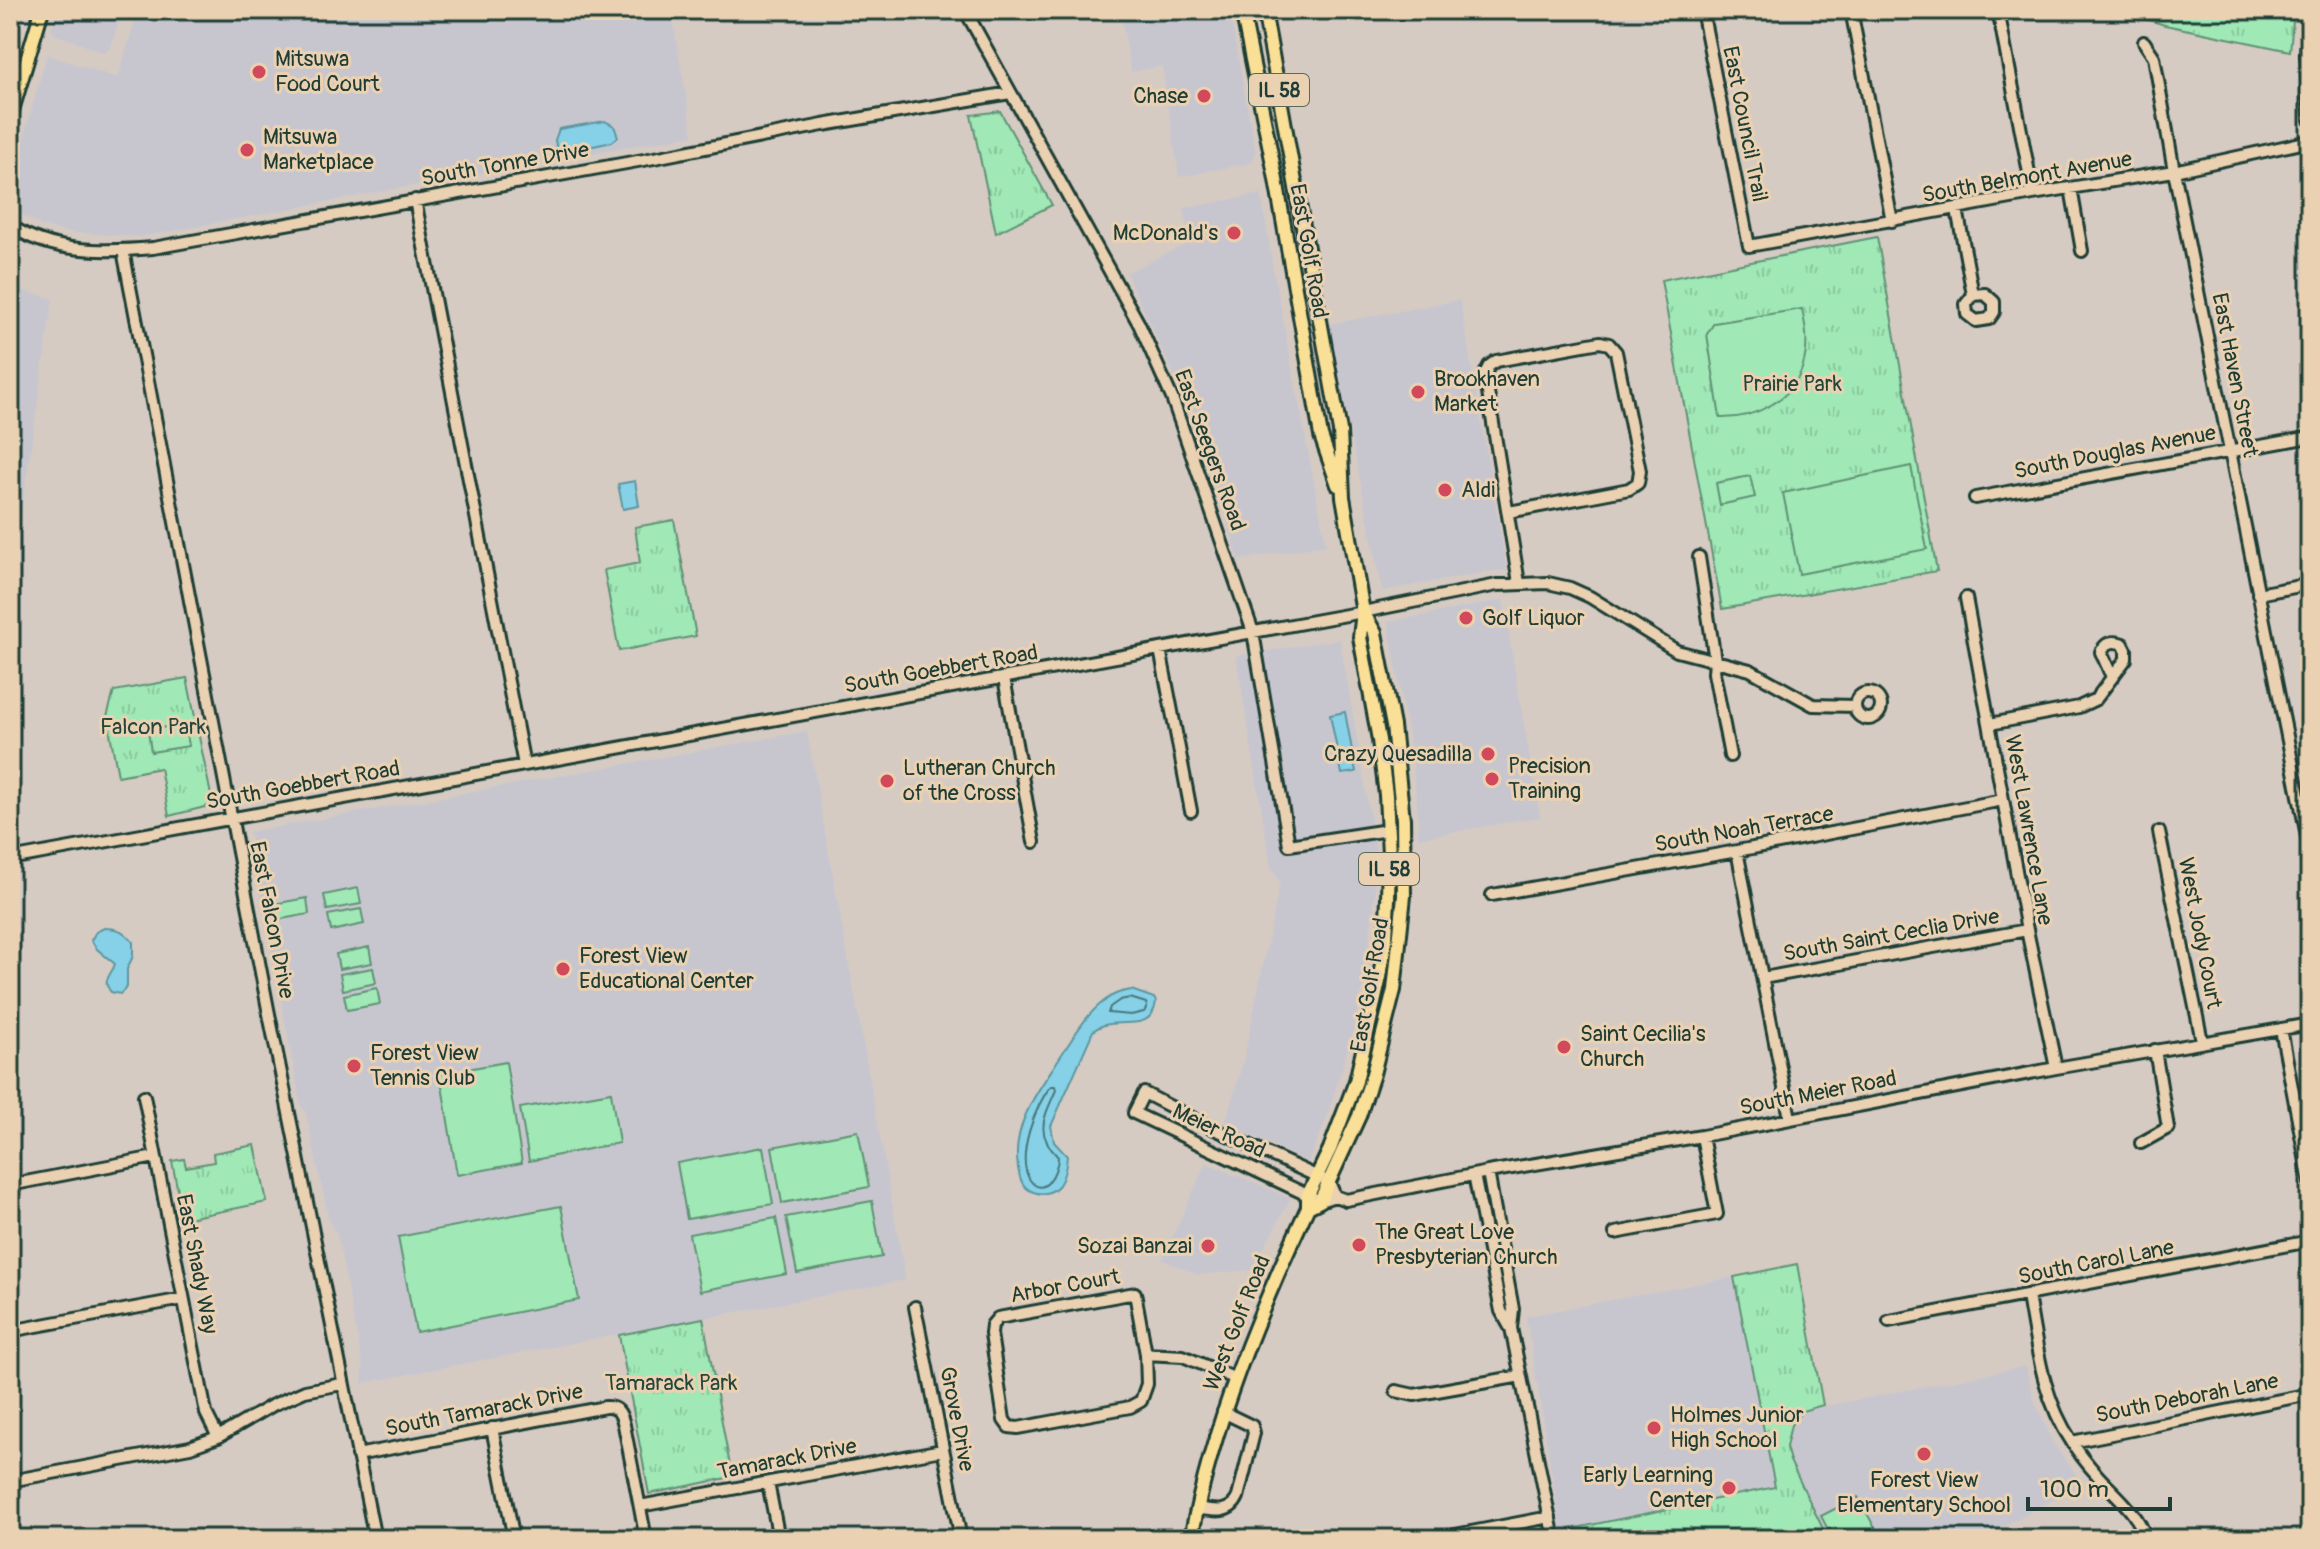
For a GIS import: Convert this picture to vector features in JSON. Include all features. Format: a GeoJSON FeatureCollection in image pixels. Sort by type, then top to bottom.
{"type":"FeatureCollection","features":[{"type":"Feature","properties":{"kind":"main road"},"geometry":{"type":"LineString","coordinates":[[10,24],[14,10]]}},
{"type":"Feature","properties":{"kind":"main road"},"geometry":{"type":"LineString","coordinates":[[10,117],[42,10]]}},
{"type":"Feature","properties":{"kind":"main road","name":"East Golf Road"},"geometry":{"type":"LineString","coordinates":[[1242,10],[1275,174],[1321,436],[1343,497]]}},
{"type":"Feature","properties":{"kind":"main road","name":"East Golf Road"},"geometry":{"type":"LineString","coordinates":[[1264,10],[1340,431],[1343,497],[1363,612],[1360,637],[1379,740],[1388,830],[1386,937],[1371,1021],[1356,1081],[1317,1176],[1312,1201],[1289,1249]]}},
{"type":"Feature","properties":{"kind":"main road","name":"East Golf Road"},"geometry":{"type":"LineString","coordinates":[[1312,1201],[1329,1182],[1359,1116],[1385,1031],[1397,966],[1404,896],[1403,819],[1393,726],[1375,633],[1363,612]]}},
{"type":"Feature","properties":{"kind":"main road","name":"West Golf Road"},"geometry":{"type":"LineString","coordinates":[[1191,1539],[1223,1412],[1289,1249]]}},
{"type":"Feature","properties":{"kind":"street","name":"East Seegers Road"},"geometry":{"type":"LineString","coordinates":[[965,10],[1139,324],[1166,384],[1253,632],[1289,845],[1388,830]]}},
{"type":"Feature","properties":{"kind":"street","name":"East Council Trail"},"geometry":{"type":"LineString","coordinates":[[1702,10],[1749,246]]}},
{"type":"Feature","properties":{"kind":"street"},"geometry":{"type":"LineString","coordinates":[[1851,10],[1892,221]]}},
{"type":"Feature","properties":{"kind":"street"},"geometry":{"type":"LineString","coordinates":[[1998,10],[2033,194]]}},
{"type":"Feature","properties":{"kind":"street"},"geometry":{"type":"LineString","coordinates":[[2310,10],[2306,55],[2310,120]]}},
{"type":"Feature","properties":{"kind":"street","name":"East Haven Street"},"geometry":{"type":"LineString","coordinates":[[2144,42],[2154,57],[2310,851]]}},
{"type":"Feature","properties":{"kind":"street","name":"South Tonne Drive"},"geometry":{"type":"LineString","coordinates":[[10,225],[48,243],[73,248],[153,248],[1010,93]]}},
{"type":"Feature","properties":{"kind":"street","name":"South Belmont Avenue"},"geometry":{"type":"LineString","coordinates":[[1749,246],[2174,171],[2310,141]]}},
{"type":"Feature","properties":{"kind":"street"},"geometry":{"type":"LineString","coordinates":[[2071,188],[2082,251]]}},
{"type":"Feature","properties":{"kind":"street"},"geometry":{"type":"LineString","coordinates":[[415,200],[524,765]]}},
{"type":"Feature","properties":{"kind":"street"},"geometry":{"type":"LineString","coordinates":[[1957,209],[1973,295]]}},
{"type":"Feature","properties":{"kind":"street","name":"East Falcon Drive"},"geometry":{"type":"LineString","coordinates":[[123,250],[231,818],[375,1539]]}},
{"type":"Feature","properties":{"kind":"street"},"geometry":{"type":"LineString","coordinates":[[1509,512],[1629,489],[1638,483],[1640,471],[1616,352],[1609,344],[1600,342],[1496,361],[1485,374],[1519,583]]}},
{"type":"Feature","properties":{"kind":"street","name":"South Douglas Avenue"},"geometry":{"type":"LineString","coordinates":[[1975,498],[2310,437]]}},
{"type":"Feature","properties":{"kind":"street"},"geometry":{"type":"LineString","coordinates":[[1699,557],[1715,660],[1714,673],[1730,756]]}},
{"type":"Feature","properties":{"kind":"street","name":"South Goebbert Road"},"geometry":{"type":"LineString","coordinates":[[10,859],[1519,583],[1548,583],[1570,588],[1608,607],[1677,651],[1750,670],[1813,705],[1855,706]]}},
{"type":"Feature","properties":{"kind":"street"},"geometry":{"type":"LineString","coordinates":[[2258,594],[2310,584]]}},
{"type":"Feature","properties":{"kind":"street","name":"West Lawrence Lane"},"geometry":{"type":"LineString","coordinates":[[1966,598],[2027,930],[2056,1068]]}},
{"type":"Feature","properties":{"kind":"street"},"geometry":{"type":"LineString","coordinates":[[1160,649],[1191,811]]}},
{"type":"Feature","properties":{"kind":"street"},"geometry":{"type":"LineString","coordinates":[[1990,724],[2088,704],[2096,699],[2112,677]]}},
{"type":"Feature","properties":{"kind":"street"},"geometry":{"type":"LineString","coordinates":[[1004,678],[1034,842]]}},
{"type":"Feature","properties":{"kind":"street","name":"South Noah Terrace"},"geometry":{"type":"LineString","coordinates":[[1492,895],[2003,800]]}},
{"type":"Feature","properties":{"kind":"street","name":"West Jody Court"},"geometry":{"type":"LineString","coordinates":[[2159,832],[2202,1041]]}},
{"type":"Feature","properties":{"kind":"street"},"geometry":{"type":"LineString","coordinates":[[1737,851],[1790,1118]]}},
{"type":"Feature","properties":{"kind":"street","name":"South Saint Ceclia Drive"},"geometry":{"type":"LineString","coordinates":[[1763,978],[2027,930]]}},
{"type":"Feature","properties":{"kind":"street","name":"South Meier Road"},"geometry":{"type":"LineString","coordinates":[[1312,1201],[1335,1196],[1346,1200],[2202,1041],[2310,1024]]}},
{"type":"Feature","properties":{"kind":"street"},"geometry":{"type":"LineString","coordinates":[[2281,1029],[2310,1183]]}},
{"type":"Feature","properties":{"kind":"street"},"geometry":{"type":"LineString","coordinates":[[2141,1143],[2168,1128],[2155,1050]]}},
{"type":"Feature","properties":{"kind":"street","name":"Meier Road"},"geometry":{"type":"LineString","coordinates":[[1312,1201],[1134,1113],[1144,1093],[1317,1176]]}},
{"type":"Feature","properties":{"kind":"street","name":"East Shady Way"},"geometry":{"type":"LineString","coordinates":[[144,1096],[206,1413],[218,1437]]}},
{"type":"Feature","properties":{"kind":"street"},"geometry":{"type":"LineString","coordinates":[[1615,1233],[1717,1214],[1702,1136]]}},
{"type":"Feature","properties":{"kind":"street"},"geometry":{"type":"LineString","coordinates":[[10,1185],[155,1157]]}},
{"type":"Feature","properties":{"kind":"street"},"geometry":{"type":"LineString","coordinates":[[1488,1172],[1513,1309],[1511,1328],[1554,1539]]}},
{"type":"Feature","properties":{"kind":"street"},"geometry":{"type":"LineString","coordinates":[[1474,1175],[1501,1311],[1511,1328]]}},
{"type":"Feature","properties":{"kind":"street"},"geometry":{"type":"LineString","coordinates":[[1317,1176],[1329,1182],[1335,1196]]}},
{"type":"Feature","properties":{"kind":"street","name":"South Carol Lane"},"geometry":{"type":"LineString","coordinates":[[1889,1321],[2310,1241]]}},
{"type":"Feature","properties":{"kind":"street","name":"Arbor Court"},"geometry":{"type":"LineString","coordinates":[[1135,1293],[1146,1354],[1147,1384],[1141,1401],[1130,1407],[1018,1428],[1009,1427],[1004,1420],[992,1325],[998,1318],[1135,1293]]}},
{"type":"Feature","properties":{"kind":"street"},"geometry":{"type":"LineString","coordinates":[[2028,1296],[2044,1382],[2056,1416],[2097,1475],[2138,1520],[2146,1539]]}},
{"type":"Feature","properties":{"kind":"street"},"geometry":{"type":"LineString","coordinates":[[10,1331],[183,1299]]}},
{"type":"Feature","properties":{"kind":"street","name":"Grove Drive"},"geometry":{"type":"LineString","coordinates":[[915,1307],[961,1539]]}},
{"type":"Feature","properties":{"kind":"street"},"geometry":{"type":"LineString","coordinates":[[1146,1354],[1183,1356],[1236,1379]]}},
{"type":"Feature","properties":{"kind":"street"},"geometry":{"type":"LineString","coordinates":[[1396,1391],[1414,1395],[1521,1376]]}},
{"type":"Feature","properties":{"kind":"street"},"geometry":{"type":"LineString","coordinates":[[10,1481],[190,1447],[218,1437],[305,1391],[342,1384]]}},
{"type":"Feature","properties":{"kind":"street","name":"South Deborah Lane"},"geometry":{"type":"LineString","coordinates":[[2072,1442],[2310,1394]]}},
{"type":"Feature","properties":{"kind":"street","name":"South Tamarack Drive"},"geometry":{"type":"LineString","coordinates":[[357,1455],[605,1407],[618,1409],[640,1506]]}},
{"type":"Feature","properties":{"kind":"street","name":"West Golf Road"},"geometry":{"type":"LineString","coordinates":[[1197,1508],[1229,1510],[1238,1497],[1254,1433],[1252,1426],[1223,1412]]}},
{"type":"Feature","properties":{"kind":"street"},"geometry":{"type":"LineString","coordinates":[[492,1428],[514,1539]]}},
{"type":"Feature","properties":{"kind":"street","name":"Tamarack Drive"},"geometry":{"type":"LineString","coordinates":[[640,1506],[942,1450]]}},
{"type":"Feature","properties":{"kind":"street"},"geometry":{"type":"LineString","coordinates":[[768,1483],[779,1539]]}},
{"type":"Feature","properties":{"kind":"street"},"geometry":{"type":"LineString","coordinates":[[640,1506],[646,1539]]}},
{"type":"Feature","properties":{"kind":"street"},"geometry":{"type":"LineString","coordinates":[[1434,1539],[1550,1517]]}},
{"type":"Feature","properties":{"kind":"shaded area"},"geometry":{"type":"Polygon","coordinates":[[[58,10],[123,10],[110,49],[103,52],[54,34],[51,29],[58,10]]]}},
{"type":"Feature","properties":{"kind":"shaded area"},"geometry":{"type":"Polygon","coordinates":[[[138,10],[671,10],[693,135],[141,237],[66,232],[42,226],[10,208],[10,185],[47,55],[118,78],[138,10]]]}},
{"type":"Feature","properties":{"kind":"shaded area"},"geometry":{"type":"Polygon","coordinates":[[[1107,10],[1229,10],[1256,154],[1251,163],[1179,177],[1162,66],[1131,72],[1121,15],[1109,16],[1107,10]]]}},
{"type":"Feature","properties":{"kind":"shaded area"},"geometry":{"type":"Polygon","coordinates":[[[1261,194],[1326,545],[1239,560],[1195,419],[1126,273],[1190,242],[1184,208],[1261,194]]]}},
{"type":"Feature","properties":{"kind":"shaded area"},"geometry":{"type":"Polygon","coordinates":[[[10,287],[53,299],[22,508],[10,540],[10,287]]]}},
{"type":"Feature","properties":{"kind":"shaded area"},"geometry":{"type":"Polygon","coordinates":[[[1460,300],[1507,571],[1382,591],[1329,324],[1460,300]]]}},
{"type":"Feature","properties":{"kind":"shaded area"},"geometry":{"type":"Polygon","coordinates":[[[1503,600],[1540,817],[1418,838],[1411,751],[1388,622],[1503,600]]]}},
{"type":"Feature","properties":{"kind":"shaded area"},"geometry":{"type":"Polygon","coordinates":[[[1340,639],[1376,851],[1375,894],[1356,1022],[1326,1121],[1308,1162],[1225,1123],[1243,1062],[1280,882],[1271,868],[1236,656],[1340,639]]]}},
{"type":"Feature","properties":{"kind":"shaded area","name":"Forest View Educational Center"},"geometry":{"type":"Polygon","coordinates":[[[807,731],[906,1280],[362,1383],[363,1367],[337,1234],[329,1221],[306,1113],[301,1106],[249,832],[807,731]]]}},
{"type":"Feature","properties":{"kind":"shaded area"},"geometry":{"type":"Polygon","coordinates":[[[1206,1163],[1291,1198],[1252,1270],[1199,1275],[1162,1260],[1206,1163]]]}},
{"type":"Feature","properties":{"kind":"shaded area","name":"Holmes Junior High School"},"geometry":{"type":"Polygon","coordinates":[[[1734,1277],[1775,1487],[1561,1531],[1526,1316],[1734,1277]]]}},
{"type":"Feature","properties":{"kind":"shaded area","name":"Forest View Elementary School"},"geometry":{"type":"Polygon","coordinates":[[[2026,1366],[2033,1397],[2053,1443],[2083,1484],[1979,1539],[1828,1539],[1786,1447],[1791,1425],[1802,1411],[2026,1366]]]}},
{"type":"Feature","properties":{"kind":"green space"},"geometry":{"type":"Polygon","coordinates":[[[2090,10],[2294,10],[2290,51],[2139,17],[2090,10]]]}},
{"type":"Feature","properties":{"kind":"green space"},"geometry":{"type":"Polygon","coordinates":[[[1000,111],[1052,205],[996,233],[971,115],[1000,111]]]}},
{"type":"Feature","properties":{"kind":"green space","name":"Prairie Park"},"geometry":{"type":"Polygon","coordinates":[[[1877,237],[1937,571],[1722,609],[1661,280],[1877,237]]]}},
{"type":"Feature","properties":{"kind":"green space"},"geometry":{"type":"Polygon","coordinates":[[[1802,309],[1806,351],[1803,365],[1791,388],[1759,411],[1720,418],[1707,334],[1714,323],[1802,309]]]}},
{"type":"Feature","properties":{"kind":"green space"},"geometry":{"type":"Polygon","coordinates":[[[1911,466],[1927,549],[1799,574],[1783,493],[1911,466]]]}},
{"type":"Feature","properties":{"kind":"green space"},"geometry":{"type":"Polygon","coordinates":[[[1750,476],[1755,497],[1720,505],[1716,483],[1750,476]]]}},
{"type":"Feature","properties":{"kind":"green space"},"geometry":{"type":"Polygon","coordinates":[[[674,520],[696,636],[619,651],[604,570],[640,563],[635,527],[674,520]]]}},
{"type":"Feature","properties":{"kind":"green space","name":"Falcon Park"},"geometry":{"type":"Polygon","coordinates":[[[187,678],[213,805],[169,816],[160,768],[118,776],[107,717],[114,691],[187,678]]]}},
{"type":"Feature","properties":{"kind":"green space"},"geometry":{"type":"Polygon","coordinates":[[[185,724],[189,746],[151,752],[148,730],[185,724]]]}},
{"type":"Feature","properties":{"kind":"green space"},"geometry":{"type":"Polygon","coordinates":[[[358,888],[361,904],[327,910],[324,895],[358,888]]]}},
{"type":"Feature","properties":{"kind":"green space"},"geometry":{"type":"Polygon","coordinates":[[[307,898],[309,914],[276,920],[273,904],[307,898]]]}},
{"type":"Feature","properties":{"kind":"green space"},"geometry":{"type":"Polygon","coordinates":[[[361,909],[364,924],[331,931],[328,915],[361,909]]]}},
{"type":"Feature","properties":{"kind":"green space"},"geometry":{"type":"Polygon","coordinates":[[[369,947],[372,963],[339,969],[336,954],[369,947]]]}},
{"type":"Feature","properties":{"kind":"green space"},"geometry":{"type":"Polygon","coordinates":[[[373,968],[376,983],[343,990],[340,974],[373,968]]]}},
{"type":"Feature","properties":{"kind":"green space"},"geometry":{"type":"Polygon","coordinates":[[[377,988],[380,1004],[347,1010],[344,995],[377,988]]]}},
{"type":"Feature","properties":{"kind":"green space"},"geometry":{"type":"Polygon","coordinates":[[[506,1062],[522,1163],[457,1175],[440,1074],[506,1062]]]}},
{"type":"Feature","properties":{"kind":"green space"},"geometry":{"type":"Polygon","coordinates":[[[611,1092],[619,1143],[529,1161],[520,1108],[611,1092]]]}},
{"type":"Feature","properties":{"kind":"green space"},"geometry":{"type":"Polygon","coordinates":[[[858,1131],[869,1187],[782,1203],[772,1147],[858,1131]]]}},
{"type":"Feature","properties":{"kind":"green space"},"geometry":{"type":"Polygon","coordinates":[[[255,1145],[267,1202],[183,1219],[172,1161],[184,1159],[186,1167],[214,1162],[213,1153],[255,1145]]]}},
{"type":"Feature","properties":{"kind":"green space"},"geometry":{"type":"Polygon","coordinates":[[[763,1147],[773,1204],[687,1219],[677,1163],[763,1147]]]}},
{"type":"Feature","properties":{"kind":"green space"},"geometry":{"type":"Polygon","coordinates":[[[872,1201],[882,1257],[797,1273],[786,1217],[872,1201]]]}},
{"type":"Feature","properties":{"kind":"green space"},"geometry":{"type":"Polygon","coordinates":[[[561,1206],[579,1300],[416,1332],[398,1237],[561,1206]]]}},
{"type":"Feature","properties":{"kind":"green space"},"geometry":{"type":"Polygon","coordinates":[[[776,1218],[787,1274],[700,1291],[689,1234],[776,1218]]]}},
{"type":"Feature","properties":{"kind":"green space"},"geometry":{"type":"Polygon","coordinates":[[[1797,1264],[1823,1405],[1802,1411],[1791,1425],[1786,1447],[1828,1539],[1578,1539],[1576,1528],[1775,1487],[1734,1277],[1797,1264]]]}},
{"type":"Feature","properties":{"kind":"green space","name":"Tamarack Park"},"geometry":{"type":"Polygon","coordinates":[[[703,1318],[732,1477],[649,1494],[619,1335],[703,1318]]]}},
{"type":"Feature","properties":{"kind":"green space"},"geometry":{"type":"Polygon","coordinates":[[[1858,1497],[1881,1539],[1833,1539],[1821,1516],[1858,1497]]]}},
{"type":"Feature","properties":{"kind":"water"},"geometry":{"type":"Polygon","coordinates":[[[605,121],[614,126],[618,137],[612,142],[557,151],[555,140],[559,129],[605,121]]]}},
{"type":"Feature","properties":{"kind":"water"},"geometry":{"type":"Polygon","coordinates":[[[635,481],[639,506],[623,509],[618,484],[635,481]]]}},
{"type":"Feature","properties":{"kind":"water"},"geometry":{"type":"Polygon","coordinates":[[[1345,712],[1356,772],[1342,774],[1330,715],[1345,712]]]}},
{"type":"Feature","properties":{"kind":"water"},"geometry":{"type":"Polygon","coordinates":[[[104,928],[121,931],[133,942],[127,987],[120,994],[111,992],[107,984],[115,964],[91,940],[96,932],[104,928]]]}},
{"type":"Feature","properties":{"kind":"water"},"geometry":{"type":"Polygon","coordinates":[[[1131,990],[1154,998],[1153,1013],[1140,1022],[1111,1024],[1093,1031],[1051,1126],[1054,1142],[1067,1156],[1063,1178],[1049,1192],[1031,1191],[1020,1177],[1017,1155],[1021,1129],[1030,1106],[1091,1013],[1110,997],[1131,990]]]}},
{"type":"Feature","properties":{"kind":"place","name":"Mitsuwa Food Court"},"geometry":{"type":"Point","coordinates":[259,72]}},
{"type":"Feature","properties":{"kind":"place","name":"Chase"},"geometry":{"type":"Point","coordinates":[1204,96]}},
{"type":"Feature","properties":{"kind":"place","name":"Mitsuwa Marketplace"},"geometry":{"type":"Point","coordinates":[247,150]}},
{"type":"Feature","properties":{"kind":"place","name":"McDonald's"},"geometry":{"type":"Point","coordinates":[1234,233]}},
{"type":"Feature","properties":{"kind":"place","name":"Brookhaven Market"},"geometry":{"type":"Point","coordinates":[1418,392]}},
{"type":"Feature","properties":{"kind":"place","name":"Aldi"},"geometry":{"type":"Point","coordinates":[1445,490]}},
{"type":"Feature","properties":{"kind":"place","name":"Golf Liquor"},"geometry":{"type":"Point","coordinates":[1466,618]}},
{"type":"Feature","properties":{"kind":"place","name":"Crazy Quesadilla"},"geometry":{"type":"Point","coordinates":[1488,754]}},
{"type":"Feature","properties":{"kind":"place","name":"Precision Training"},"geometry":{"type":"Point","coordinates":[1492,779]}},
{"type":"Feature","properties":{"kind":"place","name":"Lutheran Church of the Cross"},"geometry":{"type":"Point","coordinates":[887,781]}},
{"type":"Feature","properties":{"kind":"place","name":"Forest View Educational Center"},"geometry":{"type":"Point","coordinates":[563,969]}},
{"type":"Feature","properties":{"kind":"place","name":"Saint Cecilia's Church"},"geometry":{"type":"Point","coordinates":[1564,1047]}},
{"type":"Feature","properties":{"kind":"place","name":"Forest View Tennis Club"},"geometry":{"type":"Point","coordinates":[354,1066]}},
{"type":"Feature","properties":{"kind":"place","name":"The Great Love Presbyterian Church"},"geometry":{"type":"Point","coordinates":[1359,1245]}},
{"type":"Feature","properties":{"kind":"place","name":"Sozai Banzai"},"geometry":{"type":"Point","coordinates":[1208,1246]}},
{"type":"Feature","properties":{"kind":"place","name":"Holmes Junior High School"},"geometry":{"type":"Point","coordinates":[1654,1428]}},
{"type":"Feature","properties":{"kind":"place","name":"Forest View Elementary School"},"geometry":{"type":"Point","coordinates":[1924,1454]}},
{"type":"Feature","properties":{"kind":"place","name":"Early Learning Center"},"geometry":{"type":"Point","coordinates":[1729,1488]}}]}
